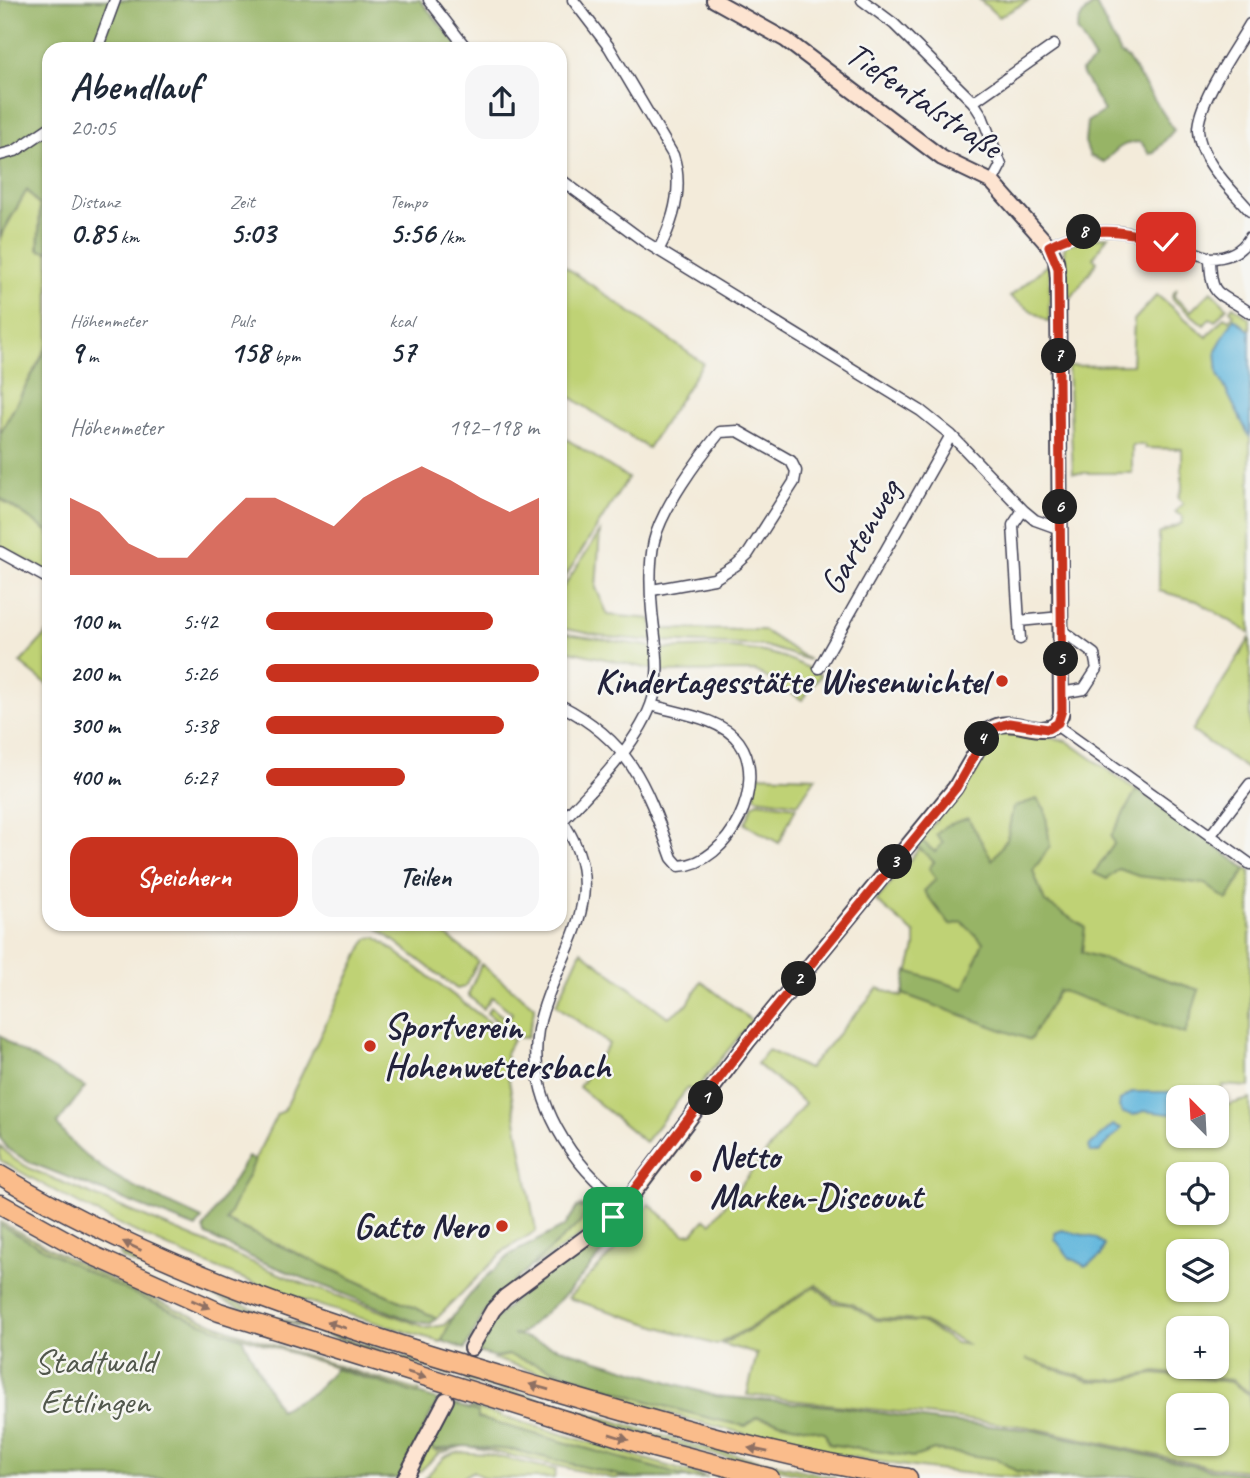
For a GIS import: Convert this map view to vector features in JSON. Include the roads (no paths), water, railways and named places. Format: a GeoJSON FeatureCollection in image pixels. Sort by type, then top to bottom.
{"type":"FeatureCollection","features":[{"type":"Feature","properties":{"kind":"highway"},"geometry":{"type":"LineString","coordinates":[[0,1175],[53,1206],[157,1258],[300,1313],[709,1438],[825,1464],[908,1478]]}},
{"type":"Feature","properties":{"kind":"highway"},"geometry":{"type":"LineString","coordinates":[[0,1205],[94,1256],[219,1312],[627,1440],[770,1478]]}},
{"type":"Feature","properties":{"kind":"street"},"geometry":{"type":"LineString","coordinates":[[100,42],[115,0]]}},
{"type":"Feature","properties":{"kind":"street"},"geometry":{"type":"LineString","coordinates":[[429,0],[462,42]]}},
{"type":"Feature","properties":{"kind":"street"},"geometry":{"type":"LineString","coordinates":[[573,0],[609,47],[678,168],[678,195],[659,249]]}},
{"type":"Feature","properties":{"kind":"street","name":"Tiefentalstraße"},"geometry":{"type":"LineString","coordinates":[[714,0],[786,40],[942,158],[992,182],[1049,246]]}},
{"type":"Feature","properties":{"kind":"street"},"geometry":{"type":"LineString","coordinates":[[862,0],[894,24],[973,102],[982,116],[1001,165],[992,182]]}},
{"type":"Feature","properties":{"kind":"street"},"geometry":{"type":"LineString","coordinates":[[1250,24],[1200,112],[1198,132],[1209,160],[1250,211]]}},
{"type":"Feature","properties":{"kind":"street"},"geometry":{"type":"LineString","coordinates":[[973,102],[1054,45]]}},
{"type":"Feature","properties":{"kind":"street"},"geometry":{"type":"LineString","coordinates":[[0,155],[15,151],[42,133]]}},
{"type":"Feature","properties":{"kind":"street"},"geometry":{"type":"LineString","coordinates":[[567,184],[659,249],[921,411],[951,435],[1023,510],[1035,520],[1060,529]]}},
{"type":"Feature","properties":{"kind":"street"},"geometry":{"type":"LineString","coordinates":[[471,1348],[505,1297],[600,1227],[625,1204],[748,1041],[956,788],[989,730],[1009,723],[1044,730],[1056,725],[1061,715],[1058,268],[1049,246],[1074,233],[1124,230],[1210,258],[1236,253],[1250,237]]}},
{"type":"Feature","properties":{"kind":"street"},"geometry":{"type":"LineString","coordinates":[[1210,258],[1210,281],[1215,292],[1250,313]]}},
{"type":"Feature","properties":{"kind":"street"},"geometry":{"type":"LineString","coordinates":[[567,814],[623,750],[651,705],[658,660],[652,590],[653,552],[661,522],[720,432],[738,431],[791,461],[796,471],[794,482],[748,554],[715,579],[652,590]]}},
{"type":"Feature","properties":{"kind":"street","name":"Gartenweg"},"geometry":{"type":"LineString","coordinates":[[819,668],[951,435]]}},
{"type":"Feature","properties":{"kind":"street"},"geometry":{"type":"LineString","coordinates":[[1020,639],[1013,525],[1023,510]]}},
{"type":"Feature","properties":{"kind":"street"},"geometry":{"type":"LineString","coordinates":[[0,552],[42,575]]}},
{"type":"Feature","properties":{"kind":"street"},"geometry":{"type":"LineString","coordinates":[[1019,621],[1061,623],[1094,654],[1097,669],[1084,690],[1061,693]]}},
{"type":"Feature","properties":{"kind":"street"},"geometry":{"type":"LineString","coordinates":[[567,708],[584,717],[623,750],[642,783],[672,858],[679,866],[690,865],[712,854],[739,819],[746,798],[749,770],[744,752],[733,735],[720,727],[651,705]]}},
{"type":"Feature","properties":{"kind":"street"},"geometry":{"type":"LineString","coordinates":[[1056,725],[1250,864]]}},
{"type":"Feature","properties":{"kind":"street"},"geometry":{"type":"LineString","coordinates":[[1210,836],[1250,784]]}},
{"type":"Feature","properties":{"kind":"street"},"geometry":{"type":"LineString","coordinates":[[567,833],[577,852],[582,903],[574,938],[542,1016],[537,1045],[538,1076],[548,1110],[572,1152],[596,1179],[625,1204]]}},
{"type":"Feature","properties":{"kind":"street"},"geometry":{"type":"LineString","coordinates":[[405,1478],[446,1400]]}},
{"type":"Feature","properties":{"kind":"water"},"geometry":{"type":"Polygon","coordinates":[[[1234,318],[1250,331],[1250,438],[1218,374],[1216,350],[1234,318]]]}},
{"type":"Feature","properties":{"kind":"water"},"geometry":{"type":"Polygon","coordinates":[[[1133,1092],[1166,1092],[1166,1114],[1144,1111],[1134,1115],[1123,1113],[1119,1107],[1120,1100],[1133,1092]]]}},
{"type":"Feature","properties":{"kind":"water"},"geometry":{"type":"Polygon","coordinates":[[[1113,1125],[1121,1128],[1099,1152],[1090,1152],[1089,1146],[1113,1125]]]}},
{"type":"Feature","properties":{"kind":"water"},"geometry":{"type":"Polygon","coordinates":[[[1062,1230],[1096,1238],[1104,1245],[1101,1256],[1085,1266],[1070,1258],[1055,1239],[1055,1233],[1062,1230]]]}},
{"type":"Feature","properties":{"kind":"place","name":"Kindertagesstätte Wiesenwichtel"},"geometry":{"type":"Point","coordinates":[1002,681]}},
{"type":"Feature","properties":{"kind":"place","name":"Sportverein Hohenwettersbach"},"geometry":{"type":"Point","coordinates":[370,1046]}},
{"type":"Feature","properties":{"kind":"place","name":"Netto Marken-Discount"},"geometry":{"type":"Point","coordinates":[696,1176]}},
{"type":"Feature","properties":{"kind":"place","name":"Gatto Nero"},"geometry":{"type":"Point","coordinates":[502,1226]}},
{"type":"Feature","properties":{"kind":"park label","name":"Stadtwald Ettlingen"},"geometry":{"type":"Point","coordinates":[95,1381]}}]}
